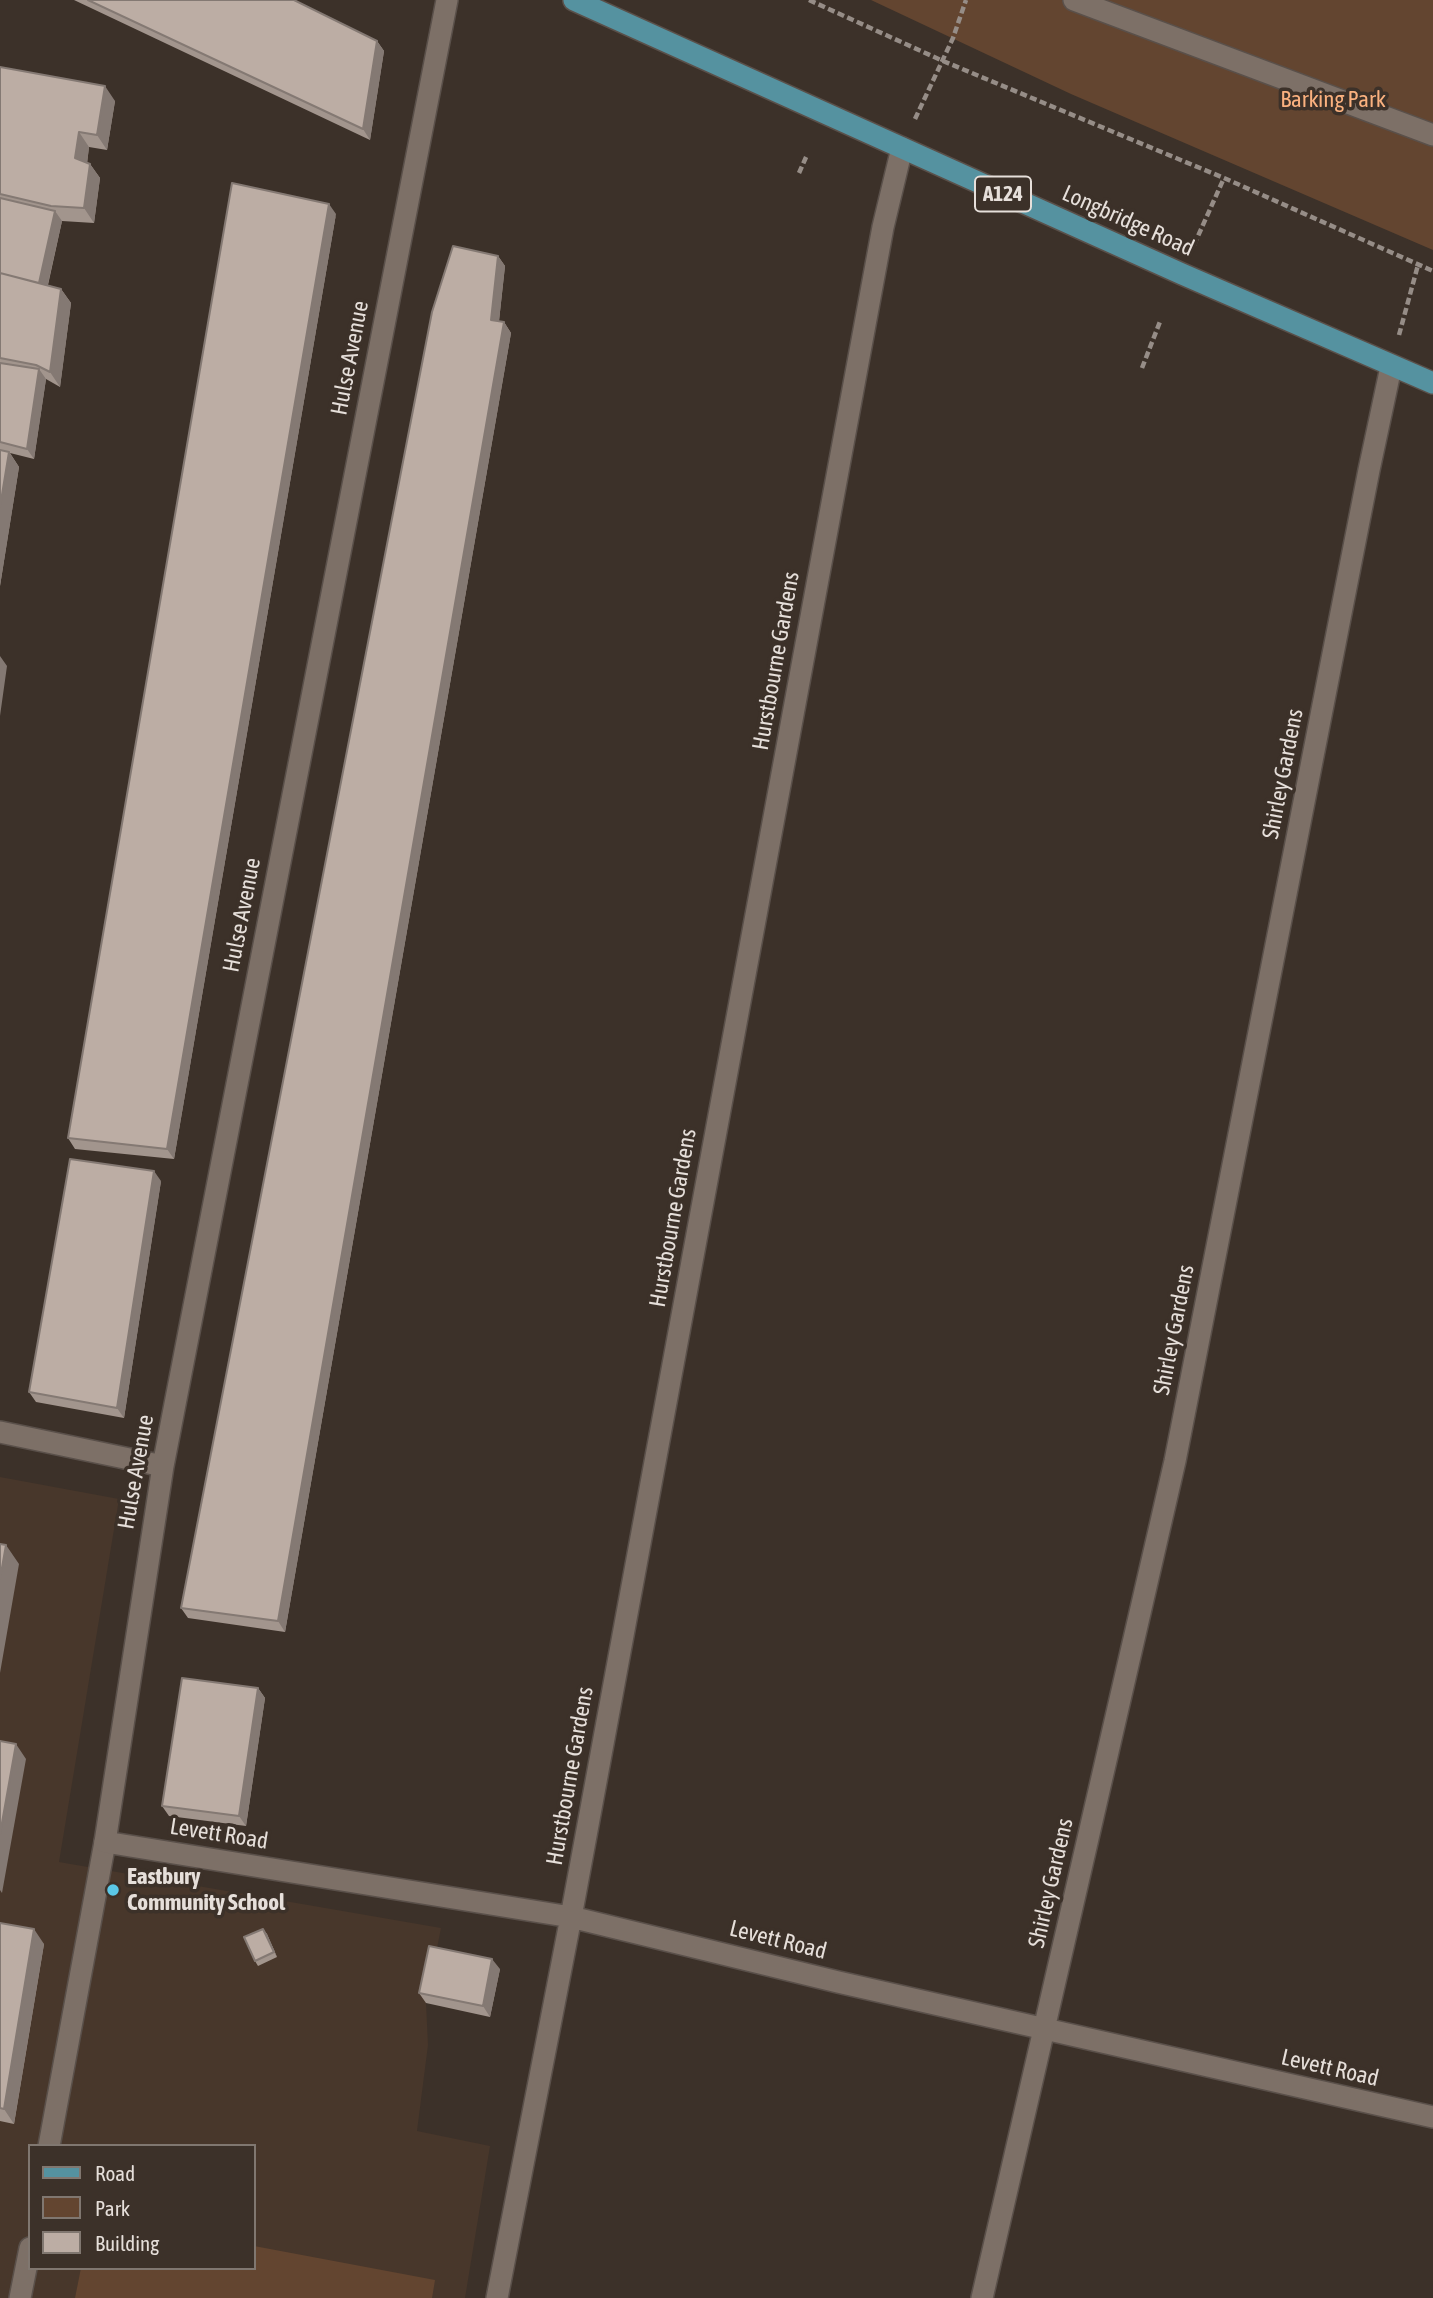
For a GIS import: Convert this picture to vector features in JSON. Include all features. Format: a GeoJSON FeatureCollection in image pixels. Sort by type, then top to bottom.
{"type":"FeatureCollection","features":[{"type":"Feature","properties":{"kind":"main road","name":"Longbridge Road"},"geometry":{"type":"LineString","coordinates":[[574,0],[1391,367],[1433,383]]}},
{"type":"Feature","properties":{"kind":"street","name":"Hulse Avenue"},"geometry":{"type":"LineString","coordinates":[[49,2144],[105,1842],[163,1466],[446,0]]}},
{"type":"Feature","properties":{"kind":"street"},"geometry":{"type":"LineString","coordinates":[[1074,0],[1433,135]]}},
{"type":"Feature","properties":{"kind":"street","name":"Hurstbourne Gardens"},"geometry":{"type":"LineString","coordinates":[[497,2298],[571,1917],[883,227],[902,148]]}},
{"type":"Feature","properties":{"kind":"street","name":"Shirley Gardens"},"geometry":{"type":"LineString","coordinates":[[982,2298],[1175,1461],[1391,367]]}},
{"type":"Feature","properties":{"kind":"street"},"geometry":{"type":"LineString","coordinates":[[0,1432],[163,1466]]}},
{"type":"Feature","properties":{"kind":"street","name":"Levett Road"},"geometry":{"type":"LineString","coordinates":[[105,1842],[571,1917],[1044,2029],[1433,2117]]}},
{"type":"Feature","properties":{"kind":"street"},"geometry":{"type":"LineString","coordinates":[[20,2298],[28,2258]]}},
{"type":"Feature","properties":{"kind":"path"},"geometry":{"type":"LineString","coordinates":[[808,0],[943,61],[1224,178],[1433,271]]}},
{"type":"Feature","properties":{"kind":"path"},"geometry":{"type":"LineString","coordinates":[[902,148],[943,61],[965,0]]}},
{"type":"Feature","properties":{"kind":"path"},"geometry":{"type":"LineString","coordinates":[[799,173],[807,155]]}},
{"type":"Feature","properties":{"kind":"path"},"geometry":{"type":"LineString","coordinates":[[1194,246],[1224,178]]}},
{"type":"Feature","properties":{"kind":"path"},"geometry":{"type":"LineString","coordinates":[[1399,336],[1418,265]]}},
{"type":"Feature","properties":{"kind":"path"},"geometry":{"type":"LineString","coordinates":[[1142,368],[1161,319]]}},
{"type":"Feature","properties":{"kind":"shaded area","name":"Eastbury Community School"},"geometry":{"type":"Polygon","coordinates":[[[0,1477],[119,1499],[59,1862],[441,1928],[426,2003],[428,2045],[417,2131],[490,2146],[465,2298],[0,2298],[0,1477]]]}},
{"type":"Feature","properties":{"kind":"green space","name":"Barking Park"},"geometry":{"type":"Polygon","coordinates":[[[871,0],[1433,0],[1433,250],[1071,94],[871,0]]]}},
{"type":"Feature","properties":{"kind":"green space"},"geometry":{"type":"Polygon","coordinates":[[[256,2246],[435,2280],[432,2298],[75,2298],[81,2270],[256,2270],[256,2246]]]}},
{"type":"Feature","properties":{"kind":"building"},"geometry":{"type":"Polygon","coordinates":[[[88,0],[294,0],[377,41],[363,129],[88,0]]]}},
{"type":"Feature","properties":{"kind":"building"},"geometry":{"type":"Polygon","coordinates":[[[0,67],[105,86],[97,135],[79,132],[75,158],[90,164],[84,208],[51,206],[0,194],[0,67]]]}},
{"type":"Feature","properties":{"kind":"building"},"geometry":{"type":"Polygon","coordinates":[[[232,183],[329,204],[167,1149],[68,1138],[232,183]]]}},
{"type":"Feature","properties":{"kind":"building"},"geometry":{"type":"Polygon","coordinates":[[[0,198],[55,211],[39,283],[0,273],[0,198]]]}},
{"type":"Feature","properties":{"kind":"building"},"geometry":{"type":"Polygon","coordinates":[[[453,246],[498,256],[491,320],[504,322],[278,1621],[181,1608],[432,312],[453,246]]]}},
{"type":"Feature","properties":{"kind":"building"},"geometry":{"type":"Polygon","coordinates":[[[0,273],[61,289],[50,372],[36,365],[0,358],[0,273]]]}},
{"type":"Feature","properties":{"kind":"building"},"geometry":{"type":"Polygon","coordinates":[[[0,363],[39,369],[27,449],[0,442],[0,363]]]}},
{"type":"Feature","properties":{"kind":"building"},"geometry":{"type":"Polygon","coordinates":[[[0,450],[9,452],[0,507],[0,450]]]}},
{"type":"Feature","properties":{"kind":"building"},"geometry":{"type":"Polygon","coordinates":[[[70,1159],[154,1171],[117,1408],[29,1392],[70,1159]]]}},
{"type":"Feature","properties":{"kind":"building"},"geometry":{"type":"Polygon","coordinates":[[[0,1544],[6,1545],[0,1579],[0,1544]]]}},
{"type":"Feature","properties":{"kind":"building"},"geometry":{"type":"Polygon","coordinates":[[[182,1678],[258,1688],[239,1816],[162,1806],[182,1678]]]}},
{"type":"Feature","properties":{"kind":"building"},"geometry":{"type":"Polygon","coordinates":[[[0,1741],[16,1744],[0,1834],[0,1741]]]}},
{"type":"Feature","properties":{"kind":"building"},"geometry":{"type":"Polygon","coordinates":[[[0,1923],[34,1929],[4,2109],[0,2108],[0,1923]]]}},
{"type":"Feature","properties":{"kind":"building"},"geometry":{"type":"Polygon","coordinates":[[[263,1929],[274,1952],[255,1961],[244,1937],[263,1929]]]}},
{"type":"Feature","properties":{"kind":"building"},"geometry":{"type":"Polygon","coordinates":[[[429,1946],[492,1959],[483,2006],[419,1993],[429,1946]]]}},
{"type":"Feature","properties":{"kind":"place","name":"Eastbury Community School"},"geometry":{"type":"Point","coordinates":[113,1890]}}]}
